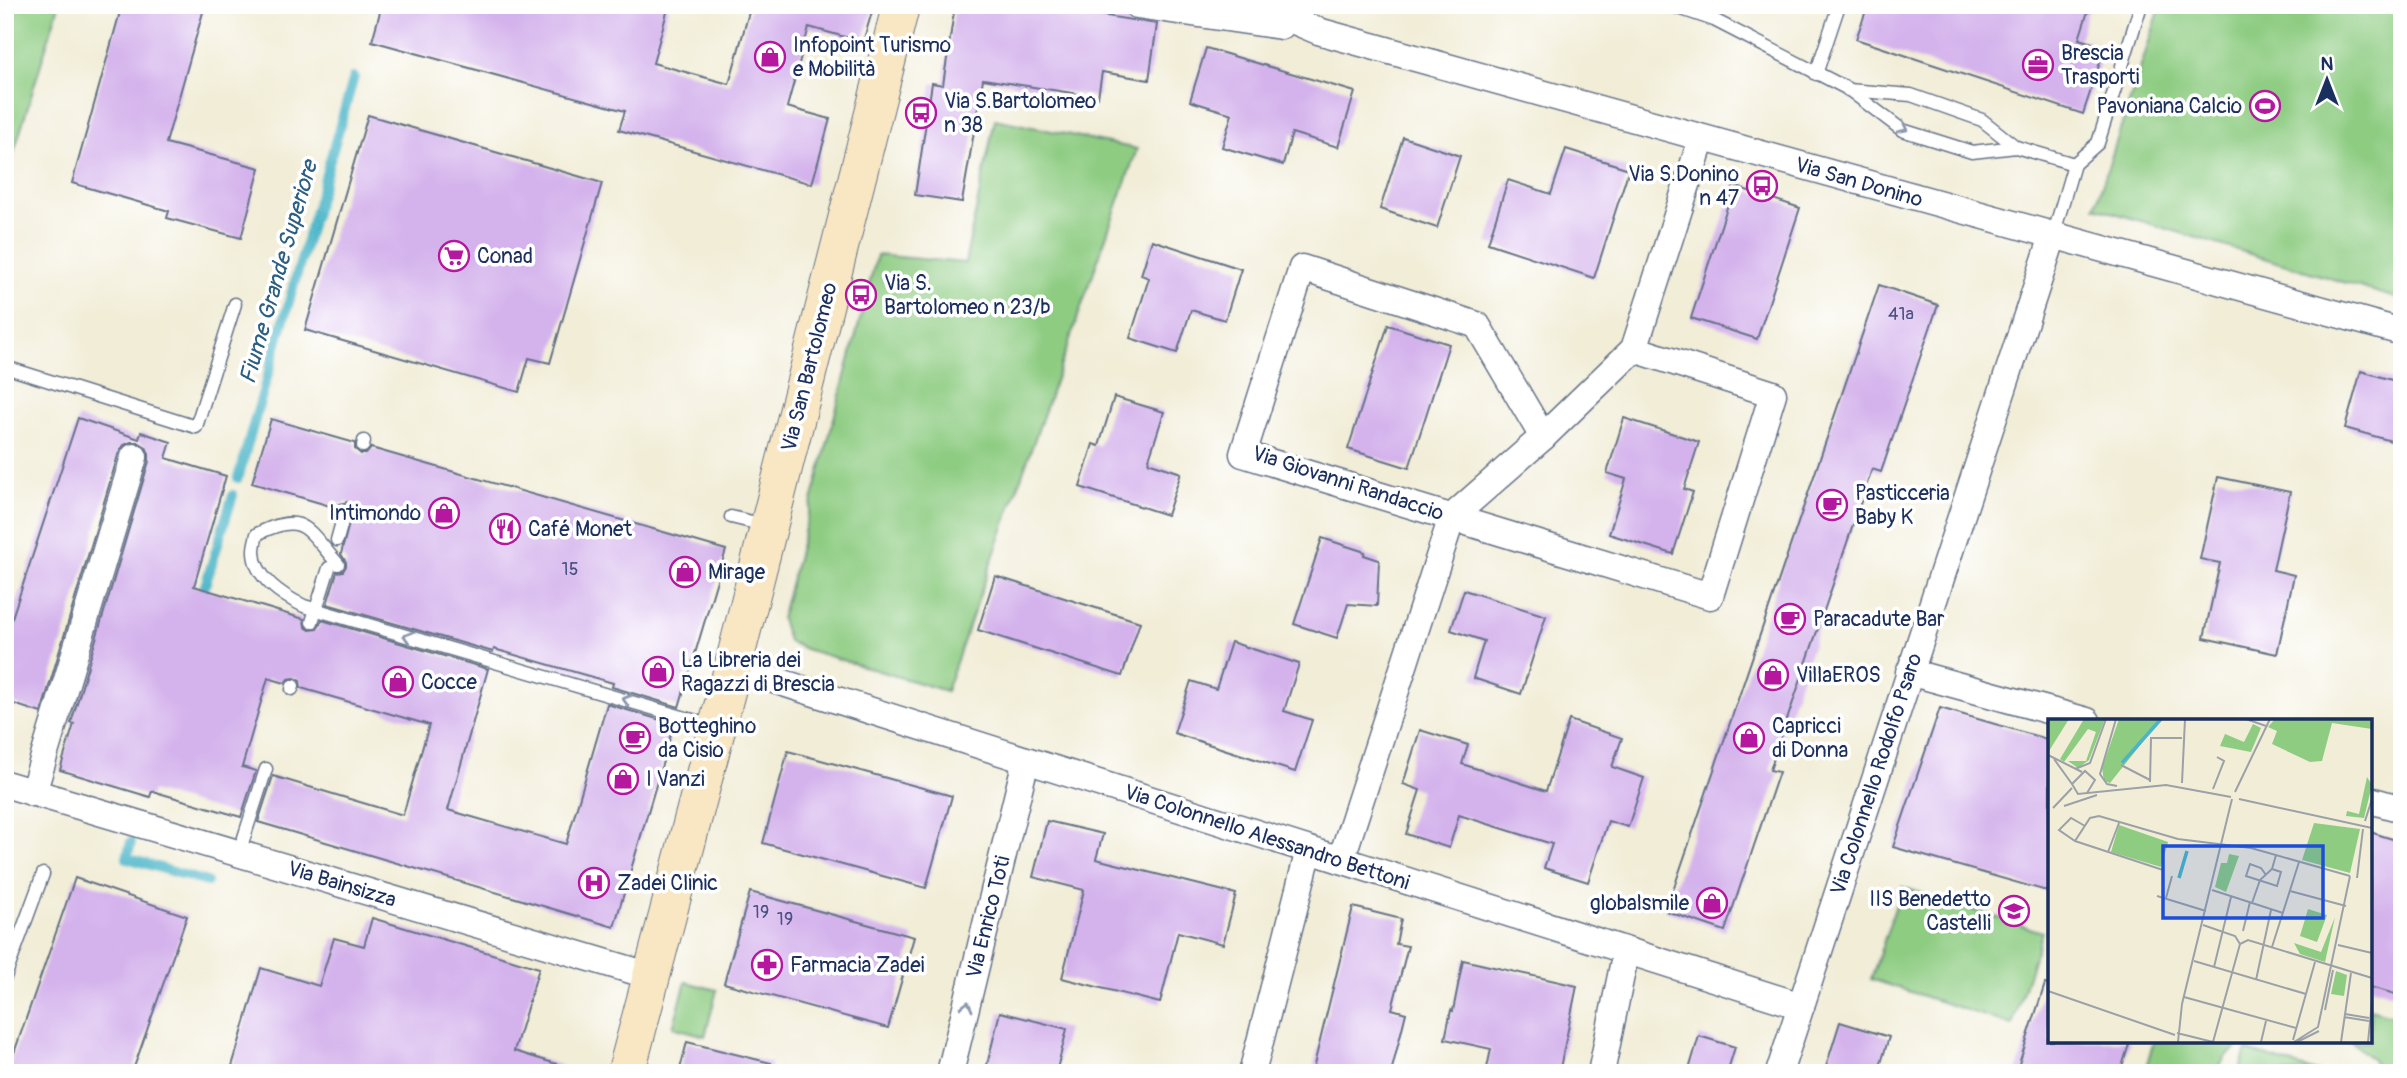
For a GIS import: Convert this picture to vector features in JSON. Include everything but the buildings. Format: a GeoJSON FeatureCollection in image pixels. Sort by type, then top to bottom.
{"type":"FeatureCollection","features":[{"type":"Feature","properties":{"kind":"street","name":"Via San Bartolomeo"},"geometry":{"type":"LineString","coordinates":[[626,1073],[733,667],[901,5]]}},
{"type":"Feature","properties":{"kind":"street","name":"Via San Donino"},"geometry":{"type":"LineString","coordinates":[[1137,5],[1318,31]]}},
{"type":"Feature","properties":{"kind":"street","name":"Via San Donino"},"geometry":{"type":"LineString","coordinates":[[1256,5],[1318,31],[2402,332]]}},
{"type":"Feature","properties":{"kind":"street","name":"Via Giovanni Randaccio"},"geometry":{"type":"LineString","coordinates":[[1341,860],[1452,517],[1543,437],[1634,349],[1702,138]]}},
{"type":"Feature","properties":{"kind":"street","name":"Via Colonnello Rodolfo Psaro"},"geometry":{"type":"LineString","coordinates":[[1779,1073],[2053,236]]}},
{"type":"Feature","properties":{"kind":"street","name":"Via Giovanni Randaccio"},"geometry":{"type":"LineString","coordinates":[[1543,437],[1477,325],[1302,268],[1243,454],[1710,596],[1773,394],[1634,349]]}},
{"type":"Feature","properties":{"kind":"street"},"geometry":{"type":"LineString","coordinates":[[33,793],[134,457]]}},
{"type":"Feature","properties":{"kind":"street","name":"Via Colonnello Alessandro Bettoni"},"geometry":{"type":"LineString","coordinates":[[733,667],[1801,1006]]}},
{"type":"Feature","properties":{"kind":"street"},"geometry":{"type":"LineString","coordinates":[[1909,671],[2080,719]]}},
{"type":"Feature","properties":{"kind":"street","name":"Via Enrico Toti"},"geometry":{"type":"LineString","coordinates":[[950,1073],[1026,760]]}},
{"type":"Feature","properties":{"kind":"street","name":"Via Bainsizza"},"geometry":{"type":"LineString","coordinates":[[5,784],[651,975]]}},
{"type":"Feature","properties":{"kind":"street"},"geometry":{"type":"LineString","coordinates":[[2372,801],[2402,809]]}},
{"type":"Feature","properties":{"kind":"street"},"geometry":{"type":"LineString","coordinates":[[1252,1073],[1309,850]]}},
{"type":"Feature","properties":{"kind":"street"},"geometry":{"type":"LineString","coordinates":[[1601,1073],[1626,951]]}},
{"type":"Feature","properties":{"kind":"lane"},"geometry":{"type":"LineString","coordinates":[[1670,5],[1714,20],[1847,89],[1902,130],[1972,152],[2016,148],[2074,164]]}},
{"type":"Feature","properties":{"kind":"lane"},"geometry":{"type":"LineString","coordinates":[[1816,74],[1839,5]]}},
{"type":"Feature","properties":{"kind":"lane"},"geometry":{"type":"LineString","coordinates":[[2053,236],[2074,164],[2098,143],[2141,5]]}},
{"type":"Feature","properties":{"kind":"lane"},"geometry":{"type":"LineString","coordinates":[[1847,89],[1911,95],[1982,120],[2016,148]]}},
{"type":"Feature","properties":{"kind":"lane"},"geometry":{"type":"LineString","coordinates":[[5,368],[196,427],[234,304]]}},
{"type":"Feature","properties":{"kind":"lane"},"geometry":{"type":"LineString","coordinates":[[337,540],[345,510]]}},
{"type":"Feature","properties":{"kind":"lane"},"geometry":{"type":"LineString","coordinates":[[731,517],[769,527]]}},
{"type":"Feature","properties":{"kind":"lane"},"geometry":{"type":"LineString","coordinates":[[314,616],[333,566],[304,526],[292,522],[279,523],[257,534],[254,550],[256,565],[277,591],[314,616],[552,684],[716,727]]}},
{"type":"Feature","properties":{"kind":"lane"},"geometry":{"type":"LineString","coordinates":[[239,853],[266,769]]}},
{"type":"Feature","properties":{"kind":"lane"},"geometry":{"type":"LineString","coordinates":[[5,977],[43,874]]}},
{"type":"Feature","properties":{"kind":"green space"},"geometry":{"type":"Polygon","coordinates":[[[5,5],[59,5],[5,181],[5,5]]]}},
{"type":"Feature","properties":{"kind":"green space","name":"Pavoniana Calcio"},"geometry":{"type":"Polygon","coordinates":[[[2161,5],[2402,5],[2402,300],[2095,207],[2161,5]]]}},
{"type":"Feature","properties":{"kind":"green space"},"geometry":{"type":"Polygon","coordinates":[[[995,119],[1137,149],[946,691],[805,649],[788,641],[781,619],[877,255],[965,263],[995,119]]]}},
{"type":"Feature","properties":{"kind":"green space"},"geometry":{"type":"Polygon","coordinates":[[[1902,887],[2042,932],[2012,1025],[1871,979],[1902,887]]]}},
{"type":"Feature","properties":{"kind":"green space"},"geometry":{"type":"Polygon","coordinates":[[[686,982],[717,990],[705,1036],[673,1027],[686,982]]]}},
{"type":"Feature","properties":{"kind":"green space"},"geometry":{"type":"Polygon","coordinates":[[[2372,1010],[2402,1018],[2402,1035],[2392,1045],[2402,1060],[2402,1073],[2380,1073],[2372,1060],[2353,1043],[2372,1043],[2372,1010]]]}},
{"type":"Feature","properties":{"kind":"green space"},"geometry":{"type":"Polygon","coordinates":[[[2153,1043],[2243,1043],[2227,1056],[2214,1073],[2144,1073],[2153,1043]]]}},
{"type":"Feature","properties":{"kind":"green space"},"geometry":{"type":"Polygon","coordinates":[[[2246,1050],[2319,1073],[2239,1073],[2246,1050]]]}},
{"type":"Feature","properties":{"kind":"waterway","name":"Fiume Grande Superiore"},"geometry":{"type":"LineString","coordinates":[[238,478],[354,77]]}},
{"type":"Feature","properties":{"kind":"waterway","name":"Fiume Grande Superiore"},"geometry":{"type":"LineString","coordinates":[[200,602],[233,495]]}},
{"type":"Feature","properties":{"kind":"waterway","name":"Fiume Grande Superiore"},"geometry":{"type":"LineString","coordinates":[[131,842],[127,858],[207,882]]}},
{"type":"Feature","properties":{"kind":"place","name":"Infopoint Turismo e Mobilità"},"geometry":{"type":"Point","coordinates":[770,57]}},
{"type":"Feature","properties":{"kind":"place","name":"Brescia Trasporti"},"geometry":{"type":"Point","coordinates":[2038,65]}},
{"type":"Feature","properties":{"kind":"place","name":"Pavoniana Calcio"},"geometry":{"type":"Point","coordinates":[2265,106]}},
{"type":"Feature","properties":{"kind":"place","name":"Via S.Bartolomeo n 38"},"geometry":{"type":"Point","coordinates":[921,113]}},
{"type":"Feature","properties":{"kind":"place","name":"Via S.Donino n 47"},"geometry":{"type":"Point","coordinates":[1762,186]}},
{"type":"Feature","properties":{"kind":"place","name":"Conad"},"geometry":{"type":"Point","coordinates":[454,256]}},
{"type":"Feature","properties":{"kind":"place","name":"Via S. Bartolomeo n 23/b"},"geometry":{"type":"Point","coordinates":[861,295]}},
{"type":"Feature","properties":{"kind":"place","name":"Pasticceria Baby K"},"geometry":{"type":"Point","coordinates":[1832,505]}},
{"type":"Feature","properties":{"kind":"place","name":"Intimondo"},"geometry":{"type":"Point","coordinates":[444,513]}},
{"type":"Feature","properties":{"kind":"place","name":"Café Monet"},"geometry":{"type":"Point","coordinates":[505,529]}},
{"type":"Feature","properties":{"kind":"place","name":"Mirage"},"geometry":{"type":"Point","coordinates":[685,572]}},
{"type":"Feature","properties":{"kind":"place","name":"Paracadute Bar"},"geometry":{"type":"Point","coordinates":[1790,619]}},
{"type":"Feature","properties":{"kind":"place","name":"La Libreria dei Ragazzi di Brescia"},"geometry":{"type":"Point","coordinates":[658,672]}},
{"type":"Feature","properties":{"kind":"place","name":"VillaEROS"},"geometry":{"type":"Point","coordinates":[1773,675]}},
{"type":"Feature","properties":{"kind":"place","name":"Cocce"},"geometry":{"type":"Point","coordinates":[398,682]}},
{"type":"Feature","properties":{"kind":"place","name":"Botteghino da Cisio"},"geometry":{"type":"Point","coordinates":[635,738]}},
{"type":"Feature","properties":{"kind":"place","name":"Capricci di Donna"},"geometry":{"type":"Point","coordinates":[1749,738]}},
{"type":"Feature","properties":{"kind":"place","name":"I Vanzi"},"geometry":{"type":"Point","coordinates":[623,779]}},
{"type":"Feature","properties":{"kind":"place","name":"Zadei Clinic"},"geometry":{"type":"Point","coordinates":[594,883]}},
{"type":"Feature","properties":{"kind":"place","name":"globalsmile"},"geometry":{"type":"Point","coordinates":[1712,903]}},
{"type":"Feature","properties":{"kind":"place","name":"IIS Benedetto Castelli"},"geometry":{"type":"Point","coordinates":[2014,911]}},
{"type":"Feature","properties":{"kind":"place","name":"Farmacia Zadei"},"geometry":{"type":"Point","coordinates":[767,965]}}]}
